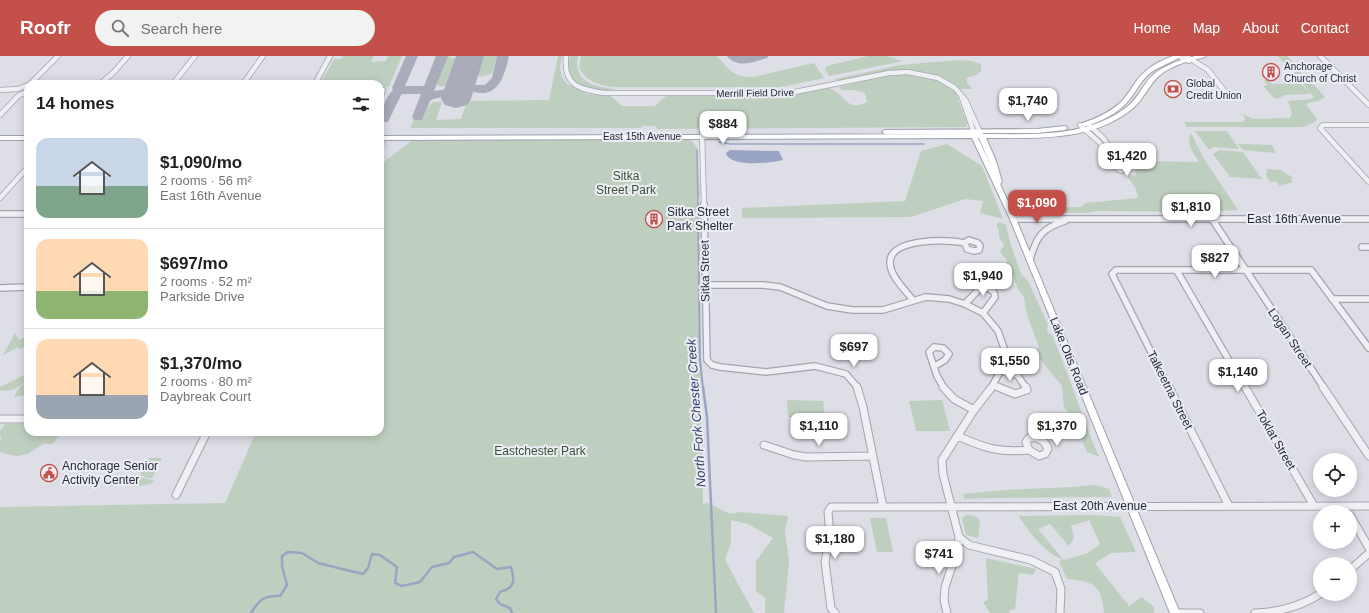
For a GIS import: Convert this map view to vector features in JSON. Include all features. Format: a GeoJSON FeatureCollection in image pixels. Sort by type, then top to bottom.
{"type":"FeatureCollection","features":[{"type":"Feature","properties":{"kind":"main road"},"geometry":{"type":"LineString","coordinates":[[975,133],[1045,130],[1086,126],[1117,108],[1126,100],[1147,72],[1178,56]]}},
{"type":"Feature","properties":{"kind":"main road"},"geometry":{"type":"LineString","coordinates":[[975,133],[983,137],[1048,136],[1109,121],[1136,102],[1155,76],[1169,66],[1188,58],[1203,56]]}},
{"type":"Feature","properties":{"kind":"main road"},"geometry":{"type":"LineString","coordinates":[[0,133],[24,132]]}},
{"type":"Feature","properties":{"kind":"main road","name":"East 15th Avenue"},"geometry":{"type":"LineString","coordinates":[[384,133],[702,135],[975,133]]}},
{"type":"Feature","properties":{"kind":"main road","name":"Lake Otis Road"},"geometry":{"type":"LineString","coordinates":[[975,133],[990,171],[1000,188],[1013,219],[1175,613]]}},
{"type":"Feature","properties":{"kind":"main road","name":"East 15th Avenue"},"geometry":{"type":"LineString","coordinates":[[384,142],[702,135]]}},
{"type":"Feature","properties":{"kind":"main road","name":"Lake Otis Road"},"geometry":{"type":"LineString","coordinates":[[983,137],[993,161],[1000,188]]}},
{"type":"Feature","properties":{"kind":"main road"},"geometry":{"type":"LineString","coordinates":[[0,138],[24,138]]}},
{"type":"Feature","properties":{"kind":"street"},"geometry":{"type":"LineString","coordinates":[[34,80],[58,56]]}},
{"type":"Feature","properties":{"kind":"street"},"geometry":{"type":"LineString","coordinates":[[105,80],[128,56]]}},
{"type":"Feature","properties":{"kind":"street"},"geometry":{"type":"LineString","coordinates":[[176,80],[195,56]]}},
{"type":"Feature","properties":{"kind":"street"},"geometry":{"type":"LineString","coordinates":[[247,80],[263,56]]}},
{"type":"Feature","properties":{"kind":"street"},"geometry":{"type":"LineString","coordinates":[[317,80],[330,56]]}},
{"type":"Feature","properties":{"kind":"street","name":"Merrill Field Drive"},"geometry":{"type":"LineString","coordinates":[[566,56],[564,73],[570,82],[587,90],[604,93],[790,93],[889,73],[902,72],[926,74],[938,78],[958,90],[975,133]]}},
{"type":"Feature","properties":{"kind":"street"},"geometry":{"type":"LineString","coordinates":[[1178,56],[1188,58],[1201,68],[1217,82],[1229,97]]}},
{"type":"Feature","properties":{"kind":"street"},"geometry":{"type":"LineString","coordinates":[[1320,56],[1369,105]]}},
{"type":"Feature","properties":{"kind":"street"},"geometry":{"type":"LineString","coordinates":[[0,90],[24,91]]}},
{"type":"Feature","properties":{"kind":"street"},"geometry":{"type":"LineString","coordinates":[[0,115],[24,92]]}},
{"type":"Feature","properties":{"kind":"street"},"geometry":{"type":"LineString","coordinates":[[1369,125],[1320,126],[1322,131],[1369,182]]}},
{"type":"Feature","properties":{"kind":"street"},"geometry":{"type":"LineString","coordinates":[[1086,126],[1101,136],[1115,154],[1123,167],[1121,171],[1112,165],[1100,143],[1086,126]]}},
{"type":"Feature","properties":{"kind":"street","name":"Sitka Street"},"geometry":{"type":"LineString","coordinates":[[702,135],[707,360],[712,365],[720,367],[766,372],[815,366],[846,374],[857,386],[864,407],[873,456]]}},
{"type":"Feature","properties":{"kind":"street"},"geometry":{"type":"LineString","coordinates":[[0,198],[24,171]]}},
{"type":"Feature","properties":{"kind":"street"},"geometry":{"type":"LineString","coordinates":[[0,214],[24,214]]}},
{"type":"Feature","properties":{"kind":"street","name":"East 16th Avenue"},"geometry":{"type":"LineString","coordinates":[[1013,219],[1369,219]]}},
{"type":"Feature","properties":{"kind":"street","name":"East 16th Avenue"},"geometry":{"type":"LineString","coordinates":[[1030,260],[1034,245],[1042,231],[1058,223],[1074,219]]}},
{"type":"Feature","properties":{"kind":"street","name":"Logan Street"},"geometry":{"type":"LineString","coordinates":[[1212,219],[1369,456]]}},
{"type":"Feature","properties":{"kind":"street"},"geometry":{"type":"LineString","coordinates":[[913,300],[891,271],[890,262],[894,251],[903,246],[919,242],[952,240],[965,243]]}},
{"type":"Feature","properties":{"kind":"street"},"geometry":{"type":"LineString","coordinates":[[1362,247],[1369,247]]}},
{"type":"Feature","properties":{"kind":"street","name":"Talkeetna Street"},"geometry":{"type":"LineString","coordinates":[[1177,271],[1116,270],[1112,274],[1228,506]]}},
{"type":"Feature","properties":{"kind":"street"},"geometry":{"type":"LineString","coordinates":[[1177,271],[1311,270],[1369,348]]}},
{"type":"Feature","properties":{"kind":"street","name":"Toklat Street"},"geometry":{"type":"LineString","coordinates":[[1177,271],[1313,505]]}},
{"type":"Feature","properties":{"kind":"street"},"geometry":{"type":"LineString","coordinates":[[705,284],[763,285],[780,287],[827,306],[852,310],[883,310],[926,297],[938,298],[965,304],[983,313],[998,331],[1003,341],[1004,356],[1002,368],[993,385],[974,410],[942,460],[943,474],[959,537],[957,551],[945,587],[944,600],[946,613]]}},
{"type":"Feature","properties":{"kind":"street"},"geometry":{"type":"LineString","coordinates":[[0,288],[24,286]]}},
{"type":"Feature","properties":{"kind":"street"},"geometry":{"type":"LineString","coordinates":[[965,304],[981,287],[991,289],[994,292],[995,297],[983,313]]}},
{"type":"Feature","properties":{"kind":"street"},"geometry":{"type":"LineString","coordinates":[[1332,299],[1369,299]]}},
{"type":"Feature","properties":{"kind":"street"},"geometry":{"type":"LineString","coordinates":[[935,366],[937,376],[944,388],[954,399],[974,410]]}},
{"type":"Feature","properties":{"kind":"street"},"geometry":{"type":"LineString","coordinates":[[993,385],[1015,394],[1027,390],[1025,382],[1015,373],[1002,368]]}},
{"type":"Feature","properties":{"kind":"street"},"geometry":{"type":"LineString","coordinates":[[0,419],[24,419]]}},
{"type":"Feature","properties":{"kind":"street"},"geometry":{"type":"LineString","coordinates":[[176,495],[205,436]]}},
{"type":"Feature","properties":{"kind":"street"},"geometry":{"type":"LineString","coordinates":[[958,436],[985,449],[996,452],[1007,453],[1028,450]]}},
{"type":"Feature","properties":{"kind":"street"},"geometry":{"type":"LineString","coordinates":[[764,445],[794,455],[806,457],[873,456],[883,507]]}},
{"type":"Feature","properties":{"kind":"street","name":"East 20th Avenue"},"geometry":{"type":"LineString","coordinates":[[835,613],[831,608],[825,562],[830,536],[828,512],[831,507],[1313,506]]}},
{"type":"Feature","properties":{"kind":"street","name":"East 20th Avenue"},"geometry":{"type":"LineString","coordinates":[[1357,508],[1369,506]]}},
{"type":"Feature","properties":{"kind":"street"},"geometry":{"type":"LineString","coordinates":[[1357,527],[1369,548]]}},
{"type":"Feature","properties":{"kind":"street"},"geometry":{"type":"LineString","coordinates":[[959,537],[969,545],[1031,560],[1046,566],[1054,572],[1061,589],[1060,613]]}},
{"type":"Feature","properties":{"kind":"street"},"geometry":{"type":"LineString","coordinates":[[1357,564],[1369,553]]}},
{"type":"Feature","properties":{"kind":"street"},"geometry":{"type":"LineString","coordinates":[[1255,613],[1275,613],[1298,606],[1313,598]]}},
{"type":"Feature","properties":{"kind":"street"},"geometry":{"type":"LineString","coordinates":[[1175,613],[1200,613]]}},
{"type":"Feature","properties":{"kind":"green space"},"geometry":{"type":"Polygon","coordinates":[[[343,56],[374,56],[371,62],[386,61],[388,56],[402,56],[389,87],[384,87],[384,80],[322,80],[334,59],[341,59],[343,56]]]}},
{"type":"Feature","properties":{"kind":"green space"},"geometry":{"type":"Polygon","coordinates":[[[447,56],[450,56],[450,58],[459,58],[450,85],[440,87],[437,84],[447,56]]]}},
{"type":"Feature","properties":{"kind":"green space"},"geometry":{"type":"Polygon","coordinates":[[[479,56],[497,56],[492,73],[483,76],[474,74],[479,56]]]}},
{"type":"Feature","properties":{"kind":"green space"},"geometry":{"type":"Polygon","coordinates":[[[558,56],[562,56],[560,68],[562,77],[567,84],[587,94],[611,96],[622,106],[655,106],[667,95],[788,95],[828,88],[838,93],[849,103],[860,105],[867,102],[865,93],[854,90],[842,90],[839,87],[890,75],[909,74],[938,80],[955,91],[966,120],[967,127],[657,129],[655,126],[642,126],[641,128],[410,128],[414,119],[423,119],[427,108],[434,102],[442,102],[436,120],[461,119],[467,101],[549,100],[558,56]]]}},
{"type":"Feature","properties":{"kind":"green space"},"geometry":{"type":"Polygon","coordinates":[[[570,56],[578,56],[578,71],[581,77],[591,84],[613,89],[612,92],[592,89],[572,80],[568,75],[567,69],[570,56]]]}},
{"type":"Feature","properties":{"kind":"green space"},"geometry":{"type":"Polygon","coordinates":[[[581,56],[717,56],[732,72],[746,77],[753,77],[814,63],[824,78],[782,87],[612,87],[592,82],[585,76],[579,67],[581,56]]]}},
{"type":"Feature","properties":{"kind":"green space"},"geometry":{"type":"Polygon","coordinates":[[[868,56],[887,56],[904,61],[829,76],[825,69],[827,66],[868,56]]]}},
{"type":"Feature","properties":{"kind":"green space"},"geometry":{"type":"Polygon","coordinates":[[[1278,56],[1287,56],[1300,70],[1301,75],[1314,85],[1325,97],[1318,101],[1307,103],[1307,106],[1317,119],[1315,122],[1303,127],[1187,127],[1184,122],[1243,122],[1245,119],[1243,114],[1253,119],[1290,118],[1292,113],[1288,101],[1310,99],[1314,97],[1278,56]]]}},
{"type":"Feature","properties":{"kind":"green space"},"geometry":{"type":"Polygon","coordinates":[[[959,60],[981,64],[981,71],[976,75],[967,78],[967,82],[972,89],[961,89],[952,83],[930,73],[903,70],[891,70],[839,81],[835,79],[900,65],[959,60]]]}},
{"type":"Feature","properties":{"kind":"green space"},"geometry":{"type":"Polygon","coordinates":[[[1264,80],[1268,80],[1272,84],[1300,83],[1311,94],[1285,95],[1279,98],[1274,98],[1263,86],[1267,85],[1264,80]]]}},
{"type":"Feature","properties":{"kind":"green space"},"geometry":{"type":"Polygon","coordinates":[[[1195,131],[1227,131],[1239,149],[1214,147],[1209,150],[1195,131]]]}},
{"type":"Feature","properties":{"kind":"green space"},"geometry":{"type":"Polygon","coordinates":[[[1191,133],[1204,159],[1238,210],[1204,212],[1028,212],[1036,208],[1080,207],[1086,203],[1137,198],[1136,189],[1127,176],[1136,175],[1135,170],[1141,161],[1199,162],[1190,145],[1189,141],[1191,133]]]}},
{"type":"Feature","properties":{"kind":"green space","name":"Eastchester Park"},"geometry":{"type":"Polygon","coordinates":[[[414,139],[691,140],[697,148],[700,197],[697,199],[703,504],[708,503],[730,514],[740,512],[788,516],[785,531],[789,561],[784,613],[765,613],[765,598],[756,591],[756,561],[773,538],[748,524],[731,520],[731,543],[725,560],[754,613],[0,613],[0,507],[225,503],[254,436],[384,436],[384,162],[414,139]]]}},
{"type":"Feature","properties":{"kind":"green space"},"geometry":{"type":"Polygon","coordinates":[[[947,144],[982,166],[1003,219],[980,213],[983,201],[965,199],[911,217],[742,218],[742,208],[905,201],[921,151],[947,144]]]}},
{"type":"Feature","properties":{"kind":"green space"},"geometry":{"type":"Polygon","coordinates":[[[1238,144],[1272,145],[1276,153],[1243,150],[1238,144]]]}},
{"type":"Feature","properties":{"kind":"green space"},"geometry":{"type":"Polygon","coordinates":[[[1219,150],[1243,152],[1262,179],[1230,177],[1213,154],[1219,150]]]}},
{"type":"Feature","properties":{"kind":"green space"},"geometry":{"type":"Polygon","coordinates":[[[1267,169],[1280,170],[1292,177],[1291,179],[1293,182],[1280,186],[1276,182],[1270,182],[1266,175],[1267,169]]]}},
{"type":"Feature","properties":{"kind":"green space"},"geometry":{"type":"Polygon","coordinates":[[[999,222],[1006,225],[1021,274],[1028,281],[1048,325],[1047,332],[1052,335],[1099,457],[1087,452],[1070,414],[1064,408],[1062,386],[1034,352],[1039,347],[1027,315],[1024,297],[1018,289],[1012,273],[1004,271],[1007,260],[1000,252],[1004,245],[999,237],[999,230],[996,226],[999,222]]]}},
{"type":"Feature","properties":{"kind":"green space"},"geometry":{"type":"Polygon","coordinates":[[[15,333],[19,340],[24,338],[24,346],[20,349],[18,347],[3,355],[15,333]]]}},
{"type":"Feature","properties":{"kind":"green space"},"geometry":{"type":"Polygon","coordinates":[[[24,375],[24,383],[13,390],[0,391],[0,387],[24,375]]]}},
{"type":"Feature","properties":{"kind":"green space"},"geometry":{"type":"Polygon","coordinates":[[[24,384],[24,396],[14,397],[20,386],[24,384]]]}},
{"type":"Feature","properties":{"kind":"green space"},"geometry":{"type":"Polygon","coordinates":[[[787,400],[823,401],[825,417],[788,417],[787,400]]]}},
{"type":"Feature","properties":{"kind":"green space"},"geometry":{"type":"Polygon","coordinates":[[[942,400],[950,431],[916,431],[909,401],[942,400]]]}},
{"type":"Feature","properties":{"kind":"green space"},"geometry":{"type":"Polygon","coordinates":[[[5,424],[24,424],[24,436],[58,436],[53,444],[43,444],[28,454],[17,456],[2,453],[0,451],[0,442],[2,437],[0,437],[0,431],[5,424]]]}},
{"type":"Feature","properties":{"kind":"green space"},"geometry":{"type":"Polygon","coordinates":[[[150,458],[162,458],[152,478],[146,478],[140,474],[150,458]]]}},
{"type":"Feature","properties":{"kind":"green space"},"geometry":{"type":"Polygon","coordinates":[[[132,476],[153,480],[154,482],[138,486],[132,482],[132,476]]]}},
{"type":"Feature","properties":{"kind":"green space"},"geometry":{"type":"Polygon","coordinates":[[[1095,485],[1109,489],[1112,497],[964,499],[963,494],[1004,490],[1095,485]]]}},
{"type":"Feature","properties":{"kind":"green space"},"geometry":{"type":"Polygon","coordinates":[[[967,515],[975,516],[980,520],[978,538],[966,535],[962,519],[967,515]]]}},
{"type":"Feature","properties":{"kind":"green space"},"geometry":{"type":"Polygon","coordinates":[[[1093,515],[1120,517],[1136,552],[1111,553],[1095,563],[1129,606],[1142,597],[1154,607],[1154,613],[1104,613],[1099,591],[1091,584],[1067,579],[1059,561],[1063,560],[1056,557],[1038,541],[1019,516],[1093,515]],[[1089,520],[1071,526],[1074,537],[1069,546],[1050,524],[1038,529],[1064,560],[1088,553],[1100,544],[1089,520]]]}},
{"type":"Feature","properties":{"kind":"green space"},"geometry":{"type":"Polygon","coordinates":[[[870,518],[886,518],[893,552],[877,552],[870,518]]]}},
{"type":"Feature","properties":{"kind":"green space"},"geometry":{"type":"Polygon","coordinates":[[[986,558],[1036,569],[1033,575],[1019,573],[1015,609],[1010,610],[1009,613],[990,613],[983,602],[988,600],[986,558]]]}},
{"type":"Feature","properties":{"kind":"water"},"geometry":{"type":"Polygon","coordinates":[[[730,150],[779,151],[783,160],[761,163],[743,163],[729,158],[726,153],[730,150]]]}},
{"type":"Feature","properties":{"kind":"waterway","name":"North Fork Chester Creek"},"geometry":{"type":"LineString","coordinates":[[719,142],[730,144],[924,144]]}},
{"type":"Feature","properties":{"kind":"waterway","name":"North Fork Chester Creek"},"geometry":{"type":"LineString","coordinates":[[697,150],[698,205]]}},
{"type":"Feature","properties":{"kind":"waterway","name":"North Fork Chester Creek"},"geometry":{"type":"LineString","coordinates":[[698,211],[700,360],[703,388]]}},
{"type":"Feature","properties":{"kind":"waterway","name":"North Fork Chester Creek"},"geometry":{"type":"LineString","coordinates":[[703,387],[707,417],[716,613]]}},
{"type":"Feature","properties":{"kind":"waterway"},"geometry":{"type":"LineString","coordinates":[[251,613],[262,599],[270,596],[280,596],[287,585],[282,566],[282,556],[288,552],[302,553],[318,563],[363,574],[368,568],[372,554],[380,555],[397,567],[395,583],[402,586],[420,582],[432,567],[449,563],[454,557],[473,552],[497,569],[511,567],[513,583],[509,588],[500,592],[496,599],[500,604],[510,608],[512,613]]}},
{"type":"Feature","properties":{"kind":"taxiway"},"geometry":{"type":"LineString","coordinates":[[401,90],[398,88],[412,56]]}},
{"type":"Feature","properties":{"kind":"taxiway"},"geometry":{"type":"LineString","coordinates":[[425,99],[442,56]]}},
{"type":"Feature","properties":{"kind":"taxiway"},"geometry":{"type":"LineString","coordinates":[[462,82],[474,89],[484,89],[493,85],[496,81],[503,56]]}},
{"type":"Feature","properties":{"kind":"taxiway"},"geometry":{"type":"LineString","coordinates":[[733,56],[739,60],[763,56]]}},
{"type":"Feature","properties":{"kind":"taxiway"},"geometry":{"type":"LineString","coordinates":[[425,99],[429,96],[447,93],[460,86]]}},
{"type":"Feature","properties":{"kind":"taxiway"},"geometry":{"type":"LineString","coordinates":[[384,119],[396,93],[401,90]]}},
{"type":"Feature","properties":{"kind":"taxiway"},"geometry":{"type":"LineString","coordinates":[[401,90],[428,90]]}},
{"type":"Feature","properties":{"kind":"taxiway"},"geometry":{"type":"LineString","coordinates":[[418,117],[425,99]]}},
{"type":"Feature","properties":{"kind":"runway"},"geometry":{"type":"LineString","coordinates":[[456,99],[470,56]]}},
{"type":"Feature","properties":{"kind":"place","name":"Anchorage Church of Christ"},"geometry":{"type":"Point","coordinates":[1271,72]}},
{"type":"Feature","properties":{"kind":"place","name":"Global Credit Union"},"geometry":{"type":"Point","coordinates":[1173,89]}},
{"type":"Feature","properties":{"kind":"place","name":"Sitka Street Park Shelter"},"geometry":{"type":"Point","coordinates":[654,219]}},
{"type":"Feature","properties":{"kind":"place","name":"Anchorage Senior Activity Center"},"geometry":{"type":"Point","coordinates":[49,473]}},
{"type":"Feature","properties":{"kind":"park label","name":"Sitka Street Park"},"geometry":{"type":"Point","coordinates":[626,183]}}]}
